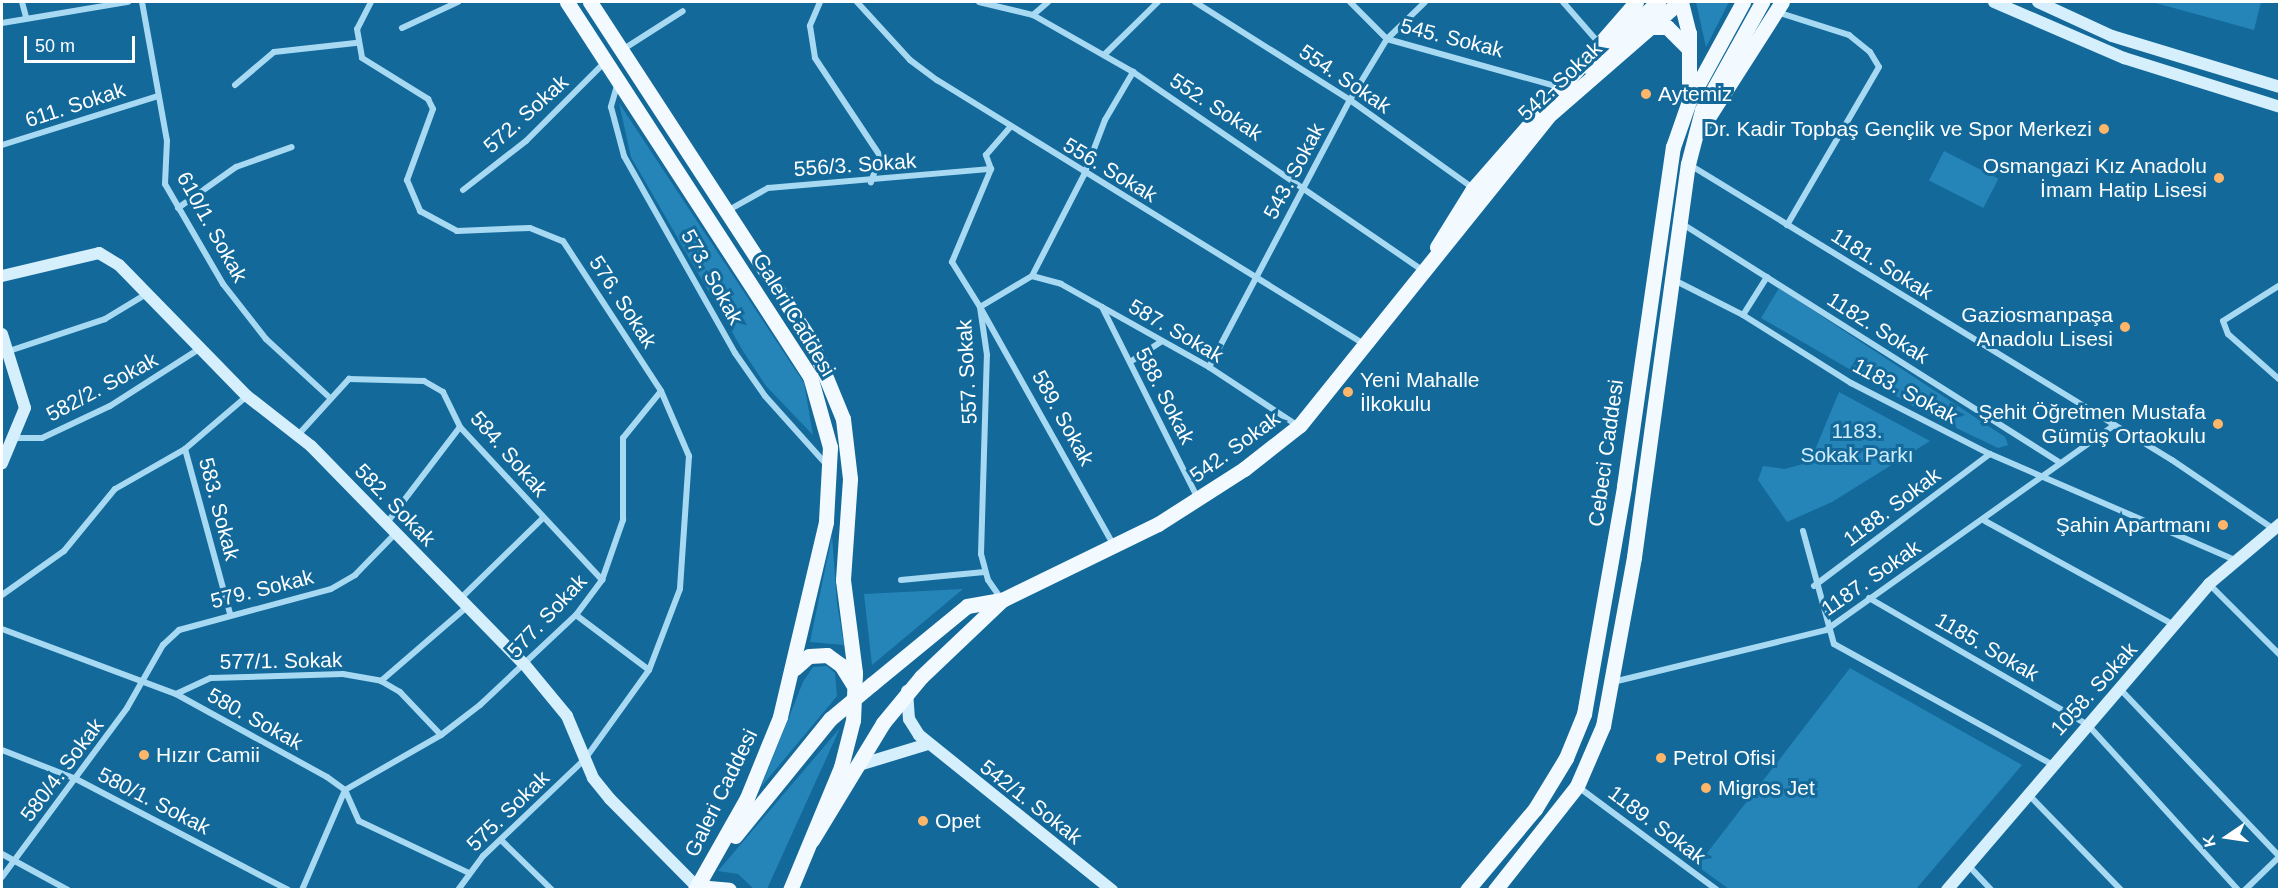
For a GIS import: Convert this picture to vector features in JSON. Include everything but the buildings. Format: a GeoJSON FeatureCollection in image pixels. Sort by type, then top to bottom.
{"type":"FeatureCollection","features":[{"type":"Feature","properties":{"kind":"main road","name":"Galeri Caddesi"},"geometry":{"type":"LineString","coordinates":[[567,2],[620,79],[810,376],[826,424],[832,470],[795,668],[761,764],[719,853],[696,888]]}},
{"type":"Feature","properties":{"kind":"main road","name":"Galeri Caddesi"},"geometry":{"type":"LineString","coordinates":[[591,2],[821,357],[841,410],[850,479],[843,580],[856,693],[844,758],[790,890]]}},
{"type":"Feature","properties":{"kind":"main road","name":"542. Sokak"},"geometry":{"type":"LineString","coordinates":[[1433,255],[1473,189],[1598,42],[1636,2]]}},
{"type":"Feature","properties":{"kind":"main road"},"geometry":{"type":"LineString","coordinates":[[1559,87],[1658,2]]}},
{"type":"Feature","properties":{"kind":"main road","name":"542. Sokak"},"geometry":{"type":"LineString","coordinates":[[1002,600],[1115,547],[1198,500],[1298,426],[1433,255],[1469,218],[1548,116],[1680,2]]}},
{"type":"Feature","properties":{"kind":"main road"},"geometry":{"type":"LineString","coordinates":[[1680,2],[1688,48],[1689,101]]}},
{"type":"Feature","properties":{"kind":"main road","name":"Cebeci Caddesi"},"geometry":{"type":"LineString","coordinates":[[1467,890],[1549,787],[1591,688],[1665,182],[1689,101],[1743,2]]}},
{"type":"Feature","properties":{"kind":"main road","name":"Cebeci Caddesi"},"geometry":{"type":"LineString","coordinates":[[1495,890],[1577,786],[1592,758],[1612,688],[1669,277],[1692,142],[1708,97],[1762,2]]}},
{"type":"Feature","properties":{"kind":"main road"},"geometry":{"type":"LineString","coordinates":[[1692,142],[1779,7]]}},
{"type":"Feature","properties":{"kind":"main road"},"geometry":{"type":"LineString","coordinates":[[1650,27],[1667,27],[1688,48]]}},
{"type":"Feature","properties":{"kind":"main road"},"geometry":{"type":"LineString","coordinates":[[719,853],[830,719],[968,606],[1002,600]]}},
{"type":"Feature","properties":{"kind":"main road"},"geometry":{"type":"LineString","coordinates":[[812,840],[907,691],[1002,600]]}},
{"type":"Feature","properties":{"kind":"main road"},"geometry":{"type":"LineString","coordinates":[[795,668],[809,656],[827,655],[847,672],[856,693]]}},
{"type":"Feature","properties":{"kind":"main road"},"geometry":{"type":"LineString","coordinates":[[1591,688],[1612,688]]}},
{"type":"Feature","properties":{"kind":"main road"},"geometry":{"type":"LineString","coordinates":[[696,888],[729,890]]}},
{"type":"Feature","properties":{"kind":"street"},"geometry":{"type":"LineString","coordinates":[[22,2],[26,17]]}},
{"type":"Feature","properties":{"kind":"street"},"geometry":{"type":"LineString","coordinates":[[2,23],[107,2],[128,2]]}},
{"type":"Feature","properties":{"kind":"street","name":"610/1. Sokak"},"geometry":{"type":"LineString","coordinates":[[142,2],[167,141],[163,176],[178,208],[245,313],[328,396]]}},
{"type":"Feature","properties":{"kind":"street"},"geometry":{"type":"LineString","coordinates":[[235,85],[274,52],[356,43],[371,2]]}},
{"type":"Feature","properties":{"kind":"street"},"geometry":{"type":"LineString","coordinates":[[402,28],[458,2]]}},
{"type":"Feature","properties":{"kind":"street"},"geometry":{"type":"LineString","coordinates":[[820,2],[812,15],[812,51],[826,81],[880,156],[871,182]]}},
{"type":"Feature","properties":{"kind":"street","name":"556. Sokak"},"geometry":{"type":"LineString","coordinates":[[856,2],[910,60],[1084,175],[1365,344]]}},
{"type":"Feature","properties":{"kind":"street","name":"552. Sokak"},"geometry":{"type":"LineString","coordinates":[[979,2],[1034,15],[1133,72],[1305,185],[1421,270]]}},
{"type":"Feature","properties":{"kind":"street"},"geometry":{"type":"LineString","coordinates":[[1034,15],[1048,2]]}},
{"type":"Feature","properties":{"kind":"street"},"geometry":{"type":"LineString","coordinates":[[1104,55],[1158,2]]}},
{"type":"Feature","properties":{"kind":"street","name":"554. Sokak"},"geometry":{"type":"LineString","coordinates":[[1195,2],[1350,100],[1473,189]]}},
{"type":"Feature","properties":{"kind":"street","name":"545. Sokak"},"geometry":{"type":"LineString","coordinates":[[1350,2],[1387,39],[1559,87]]}},
{"type":"Feature","properties":{"kind":"street","name":"543. Sokak"},"geometry":{"type":"LineString","coordinates":[[1209,367],[1350,100],[1387,39],[1425,2]]}},
{"type":"Feature","properties":{"kind":"street"},"geometry":{"type":"LineString","coordinates":[[1563,2],[1598,42]]}},
{"type":"Feature","properties":{"kind":"street"},"geometry":{"type":"LineString","coordinates":[[1994,2],[2124,58],[2280,107]]}},
{"type":"Feature","properties":{"kind":"street"},"geometry":{"type":"LineString","coordinates":[[2038,2],[2112,36],[2280,87]]}},
{"type":"Feature","properties":{"kind":"street"},"geometry":{"type":"LineString","coordinates":[[1779,7],[1849,35],[1880,67],[1787,225]]}},
{"type":"Feature","properties":{"kind":"street"},"geometry":{"type":"LineString","coordinates":[[621,50],[683,11]]}},
{"type":"Feature","properties":{"kind":"street","name":"576. Sokak"},"geometry":{"type":"LineString","coordinates":[[356,43],[362,58],[428,99],[433,109],[407,180],[420,211],[457,231],[530,228],[562,241],[661,391],[689,456],[689,495],[680,590],[649,670],[585,759]]}},
{"type":"Feature","properties":{"kind":"street","name":"572. Sokak"},"geometry":{"type":"LineString","coordinates":[[463,190],[526,141],[607,60]]}},
{"type":"Feature","properties":{"kind":"street"},"geometry":{"type":"LineString","coordinates":[[980,307],[1032,276],[1084,175],[1105,120],[1133,72]]}},
{"type":"Feature","properties":{"kind":"street","name":"573. Sokak"},"geometry":{"type":"LineString","coordinates":[[620,79],[611,107],[624,156],[735,353],[765,396],[832,470]]}},
{"type":"Feature","properties":{"kind":"street","name":"611. Sokak"},"geometry":{"type":"LineString","coordinates":[[2,145],[158,96]]}},
{"type":"Feature","properties":{"kind":"street","name":"557. Sokak"},"geometry":{"type":"LineString","coordinates":[[1002,600],[985,572],[981,554],[989,405],[980,307],[952,262],[991,169],[986,155],[1010,127]]}},
{"type":"Feature","properties":{"kind":"street"},"geometry":{"type":"LineString","coordinates":[[178,208],[236,167],[292,147]]}},
{"type":"Feature","properties":{"kind":"street","name":"1181. Sokak"},"geometry":{"type":"LineString","coordinates":[[1688,164],[2276,526]]}},
{"type":"Feature","properties":{"kind":"street","name":"556/3. Sokak"},"geometry":{"type":"LineString","coordinates":[[726,211],[768,188],[871,182],[991,169]]}},
{"type":"Feature","properties":{"kind":"street","name":"1182. Sokak"},"geometry":{"type":"LineString","coordinates":[[1678,221],[2061,463]]}},
{"type":"Feature","properties":{"kind":"street","name":"582. Sokak"},"geometry":{"type":"LineString","coordinates":[[2,276],[99,253],[148,293],[247,396],[298,435],[525,665],[567,716],[585,759],[610,799],[696,888]]}},
{"type":"Feature","properties":{"kind":"street","name":"587. Sokak"},"geometry":{"type":"LineString","coordinates":[[1032,276],[1101,307],[1209,367],[1298,426]]}},
{"type":"Feature","properties":{"kind":"street","name":"1183. Sokak"},"geometry":{"type":"LineString","coordinates":[[1669,277],[1743,315],[1851,383],[1990,454],[2233,559]]}},
{"type":"Feature","properties":{"kind":"street"},"geometry":{"type":"LineString","coordinates":[[1743,315],[1767,277]]}},
{"type":"Feature","properties":{"kind":"street"},"geometry":{"type":"LineString","coordinates":[[2280,285],[2223,321],[2228,333],[2280,380]]}},
{"type":"Feature","properties":{"kind":"street"},"geometry":{"type":"LineString","coordinates":[[9,351],[105,319],[148,293]]}},
{"type":"Feature","properties":{"kind":"street","name":"589. Sokak"},"geometry":{"type":"LineString","coordinates":[[980,307],[1115,547]]}},
{"type":"Feature","properties":{"kind":"street","name":"588. Sokak"},"geometry":{"type":"LineString","coordinates":[[1101,307],[1198,500]]}},
{"type":"Feature","properties":{"kind":"street"},"geometry":{"type":"LineString","coordinates":[[2,334],[26,408],[2,463]]}},
{"type":"Feature","properties":{"kind":"street"},"geometry":{"type":"LineString","coordinates":[[1130,362],[1161,342]]}},
{"type":"Feature","properties":{"kind":"street","name":"582/2. Sokak"},"geometry":{"type":"LineString","coordinates":[[14,438],[42,438],[110,406],[200,349]]}},
{"type":"Feature","properties":{"kind":"street","name":"584. Sokak"},"geometry":{"type":"LineString","coordinates":[[298,435],[328,396],[349,379],[424,381],[443,392],[460,427],[542,519],[602,580]]}},
{"type":"Feature","properties":{"kind":"street","name":"577. Sokak"},"geometry":{"type":"LineString","coordinates":[[345,790],[441,735],[525,665],[576,615],[602,580],[623,520],[623,438],[661,391]]}},
{"type":"Feature","properties":{"kind":"street"},"geometry":{"type":"LineString","coordinates":[[2,595],[64,551],[115,489],[185,449],[247,396]]}},
{"type":"Feature","properties":{"kind":"street","name":"1187. Sokak"},"geometry":{"type":"LineString","coordinates":[[1612,688],[1826,630],[1869,598],[1985,521],[2113,426]]}},
{"type":"Feature","properties":{"kind":"street"},"geometry":{"type":"LineString","coordinates":[[386,524],[460,427]]}},
{"type":"Feature","properties":{"kind":"street","name":"583. Sokak"},"geometry":{"type":"LineString","coordinates":[[185,449],[230,614]]}},
{"type":"Feature","properties":{"kind":"street","name":"1188. Sokak"},"geometry":{"type":"LineString","coordinates":[[1814,586],[1990,454]]}},
{"type":"Feature","properties":{"kind":"street"},"geometry":{"type":"LineString","coordinates":[[381,681],[464,602],[542,519]]}},
{"type":"Feature","properties":{"kind":"street"},"geometry":{"type":"LineString","coordinates":[[1985,521],[2175,626]]}},
{"type":"Feature","properties":{"kind":"street","name":"1058. Sokak"},"geometry":{"type":"LineString","coordinates":[[1947,890],[2027,793],[2121,690],[2209,584],[2233,559],[2276,526]]}},
{"type":"Feature","properties":{"kind":"street"},"geometry":{"type":"LineString","coordinates":[[1803,531],[1826,630],[1844,651],[2053,765]]}},
{"type":"Feature","properties":{"kind":"street","name":"579. Sokak"},"geometry":{"type":"LineString","coordinates":[[145,680],[164,645],[179,630],[230,614],[331,589],[355,575],[396,534]]}},
{"type":"Feature","properties":{"kind":"street"},"geometry":{"type":"LineString","coordinates":[[901,580],[985,572]]}},
{"type":"Feature","properties":{"kind":"street"},"geometry":{"type":"LineString","coordinates":[[2209,584],[2280,655]]}},
{"type":"Feature","properties":{"kind":"street","name":"1185. Sokak"},"geometry":{"type":"LineString","coordinates":[[1869,598],[2088,725],[2238,890]]}},
{"type":"Feature","properties":{"kind":"street"},"geometry":{"type":"LineString","coordinates":[[576,615],[649,670]]}},
{"type":"Feature","properties":{"kind":"street","name":"580. Sokak"},"geometry":{"type":"LineString","coordinates":[[2,629],[145,680],[176,694],[345,790]]}},
{"type":"Feature","properties":{"kind":"street","name":"577/1. Sokak"},"geometry":{"type":"LineString","coordinates":[[176,694],[211,678],[252,674],[343,674],[381,681],[400,692],[441,735]]}},
{"type":"Feature","properties":{"kind":"street","name":"580/4. Sokak"},"geometry":{"type":"LineString","coordinates":[[2,877],[76,779],[145,680]]}},
{"type":"Feature","properties":{"kind":"street"},"geometry":{"type":"LineString","coordinates":[[2121,690],[2279,856],[2245,890]]}},
{"type":"Feature","properties":{"kind":"street","name":"542/1. Sokak"},"geometry":{"type":"LineString","coordinates":[[907,691],[909,719],[928,744],[1112,890]]}},
{"type":"Feature","properties":{"kind":"street"},"geometry":{"type":"LineString","coordinates":[[859,765],[928,744]]}},
{"type":"Feature","properties":{"kind":"street","name":"580/1. Sokak"},"geometry":{"type":"LineString","coordinates":[[2,750],[76,779],[288,890]]}},
{"type":"Feature","properties":{"kind":"street","name":"575. Sokak"},"geometry":{"type":"LineString","coordinates":[[458,890],[469,873],[585,759]]}},
{"type":"Feature","properties":{"kind":"street","name":"1189. Sokak"},"geometry":{"type":"LineString","coordinates":[[1577,786],[1716,890]]}},
{"type":"Feature","properties":{"kind":"street"},"geometry":{"type":"LineString","coordinates":[[345,790],[360,821],[469,873]]}},
{"type":"Feature","properties":{"kind":"street"},"geometry":{"type":"LineString","coordinates":[[302,890],[345,790]]}},
{"type":"Feature","properties":{"kind":"street"},"geometry":{"type":"LineString","coordinates":[[2027,793],[2121,890]]}},
{"type":"Feature","properties":{"kind":"street"},"geometry":{"type":"LineString","coordinates":[[501,840],[552,890]]}},
{"type":"Feature","properties":{"kind":"street"},"geometry":{"type":"LineString","coordinates":[[2,854],[68,890]]}},
{"type":"Feature","properties":{"kind":"street"},"geometry":{"type":"LineString","coordinates":[[1967,864],[1991,890]]}},
{"type":"Feature","properties":{"kind":"green space"},"geometry":{"type":"Polygon","coordinates":[[[1696,2],[1729,2],[1706,47],[1696,2]]]}},
{"type":"Feature","properties":{"kind":"green space"},"geometry":{"type":"Polygon","coordinates":[[[2152,2],[2261,2],[2254,30],[2152,2]]]}},
{"type":"Feature","properties":{"kind":"green space"},"geometry":{"type":"Polygon","coordinates":[[[619,103],[804,383],[813,435],[766,386],[743,351],[631,157],[619,103]]]}},
{"type":"Feature","properties":{"kind":"green space"},"geometry":{"type":"Polygon","coordinates":[[[1944,151],[1998,179],[1983,208],[1929,180],[1944,151]]]}},
{"type":"Feature","properties":{"kind":"green space"},"geometry":{"type":"Polygon","coordinates":[[[1779,288],[2005,437],[2008,445],[1998,448],[1927,414],[1761,318],[1779,288]]]}},
{"type":"Feature","properties":{"kind":"green space","name":"1183. Sokak Parkı"},"geometry":{"type":"Polygon","coordinates":[[[1839,392],[1930,441],[1832,502],[1787,522],[1758,480],[1763,466],[1785,469],[1810,462],[1839,392]]]}},
{"type":"Feature","properties":{"kind":"green space"},"geometry":{"type":"Polygon","coordinates":[[[832,536],[837,604],[844,645],[810,642],[832,536]]]}},
{"type":"Feature","properties":{"kind":"green space"},"geometry":{"type":"Polygon","coordinates":[[[963,589],[872,665],[864,594],[963,589]]]}},
{"type":"Feature","properties":{"kind":"green space"},"geometry":{"type":"Polygon","coordinates":[[[827,666],[835,673],[837,696],[761,787],[803,682],[813,667],[827,666]]]}},
{"type":"Feature","properties":{"kind":"green space"},"geometry":{"type":"Polygon","coordinates":[[[1850,668],[2022,765],[1916,889],[1729,889],[1697,866],[1850,668]]]}},
{"type":"Feature","properties":{"kind":"green space"},"geometry":{"type":"Polygon","coordinates":[[[840,728],[767,889],[754,889],[738,874],[718,871],[840,728]]]}},
{"type":"Feature","properties":{"kind":"place","name":"Aytemiz"},"geometry":{"type":"Point","coordinates":[1646,94]}},
{"type":"Feature","properties":{"kind":"place","name":"Dr. Kadir Topbaş Gençlik ve Spor Merkezi"},"geometry":{"type":"Point","coordinates":[2104,129]}},
{"type":"Feature","properties":{"kind":"place","name":"Osmangazi Kız Anadolu İmam Hatip Lisesi"},"geometry":{"type":"Point","coordinates":[2219,178]}},
{"type":"Feature","properties":{"kind":"place","name":"Gaziosmanpaşa Anadolu Lisesi"},"geometry":{"type":"Point","coordinates":[2125,327]}},
{"type":"Feature","properties":{"kind":"place","name":"Yeni Mahalle İlkokulu"},"geometry":{"type":"Point","coordinates":[1348,392]}},
{"type":"Feature","properties":{"kind":"place","name":"Şehit Öğretmen Mustafa Gümüş Ortaokulu"},"geometry":{"type":"Point","coordinates":[2218,424]}},
{"type":"Feature","properties":{"kind":"place","name":"Şahin Apartmanı"},"geometry":{"type":"Point","coordinates":[2223,525]}},
{"type":"Feature","properties":{"kind":"place","name":"Hızır Camii"},"geometry":{"type":"Point","coordinates":[144,755]}},
{"type":"Feature","properties":{"kind":"place","name":"Petrol Ofisi"},"geometry":{"type":"Point","coordinates":[1661,758]}},
{"type":"Feature","properties":{"kind":"place","name":"Migros Jet"},"geometry":{"type":"Point","coordinates":[1706,788]}},
{"type":"Feature","properties":{"kind":"place","name":"Opet"},"geometry":{"type":"Point","coordinates":[923,821]}}]}
